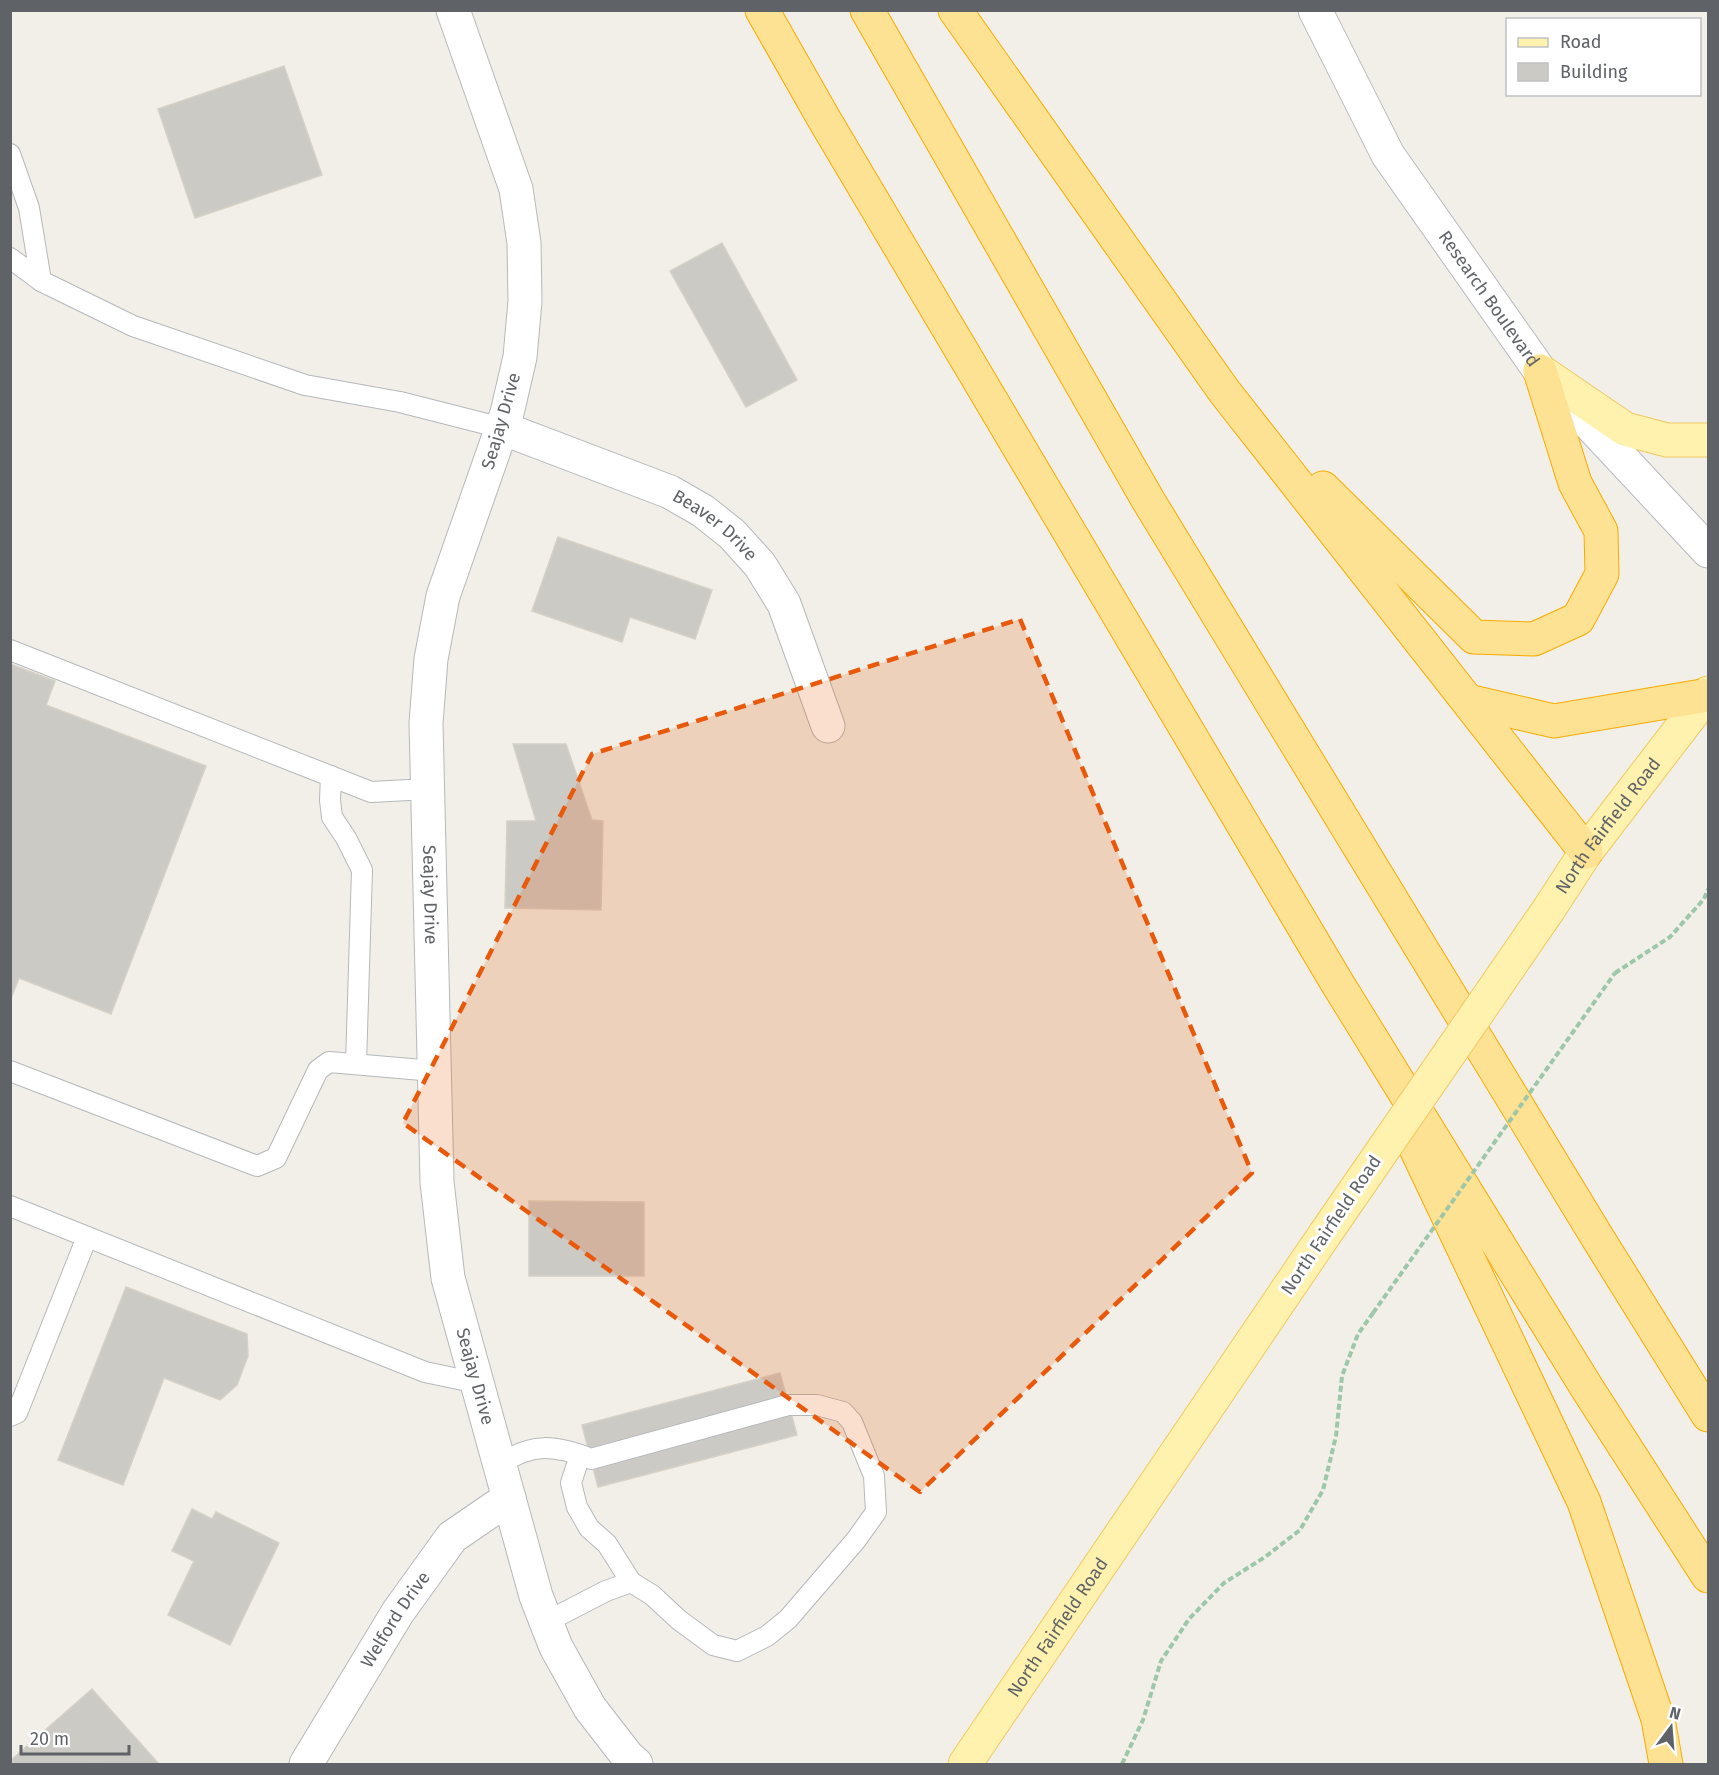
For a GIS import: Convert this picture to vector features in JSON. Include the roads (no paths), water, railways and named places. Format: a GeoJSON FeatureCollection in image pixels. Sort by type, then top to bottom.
{"type":"FeatureCollection","features":[{"type":"Feature","properties":{"kind":"highway"},"geometry":{"type":"LineString","coordinates":[[762,10],[1336,981],[1587,1388],[1708,1576]]}},
{"type":"Feature","properties":{"kind":"highway"},"geometry":{"type":"LineString","coordinates":[[867,10],[1148,500],[1586,1220],[1708,1414]]}},
{"type":"Feature","properties":{"kind":"highway"},"geometry":{"type":"LineString","coordinates":[[956,10],[1224,391],[1586,852]]}},
{"type":"Feature","properties":{"kind":"highway"},"geometry":{"type":"LineString","coordinates":[[1224,391],[1474,637],[1534,639],[1578,619],[1602,574],[1601,531],[1575,483],[1539,371]]}},
{"type":"Feature","properties":{"kind":"highway"},"geometry":{"type":"LineString","coordinates":[[1468,701],[1554,722],[1708,694]]}},
{"type":"Feature","properties":{"kind":"highway"},"geometry":{"type":"LineString","coordinates":[[1336,981],[1584,1502],[1658,1719],[1666,1764]]}},
{"type":"Feature","properties":{"kind":"main road"},"geometry":{"type":"LineString","coordinates":[[1539,371],[1624,429],[1667,440],[1708,440]]}},
{"type":"Feature","properties":{"kind":"main road","name":"North Fairfield Road"},"geometry":{"type":"LineString","coordinates":[[965,1764],[1586,852],[1708,694]]}},
{"type":"Feature","properties":{"kind":"street","name":"Seajay Drive"},"geometry":{"type":"LineString","coordinates":[[453,10],[516,189],[524,243],[525,301],[520,357],[507,413],[441,607],[431,659],[426,723],[437,1182],[448,1278],[537,1596],[556,1647],[590,1708],[636,1764]]}},
{"type":"Feature","properties":{"kind":"street","name":"Research Boulevard"},"geometry":{"type":"LineString","coordinates":[[1315,10],[1388,155],[1539,371],[1708,551]]}},
{"type":"Feature","properties":{"kind":"street","name":"Beaver Drive"},"geometry":{"type":"LineString","coordinates":[[502,428],[670,492],[703,511],[732,534],[760,565],[784,604],[828,726]]}},
{"type":"Feature","properties":{"kind":"street","name":"Welford Drive"},"geometry":{"type":"LineString","coordinates":[[306,1764],[398,1612],[452,1538],[509,1498]]}},
{"type":"Feature","properties":{"kind":"lane"},"geometry":{"type":"LineString","coordinates":[[10,154],[29,208],[41,281]]}},
{"type":"Feature","properties":{"kind":"lane"},"geometry":{"type":"LineString","coordinates":[[10,258],[41,281],[133,326],[305,385],[400,402],[502,428]]}},
{"type":"Feature","properties":{"kind":"lane"},"geometry":{"type":"LineString","coordinates":[[10,650],[371,792],[428,789]]}},
{"type":"Feature","properties":{"kind":"lane"},"geometry":{"type":"LineString","coordinates":[[331,776],[332,817],[346,838],[362,870],[356,1064]]}},
{"type":"Feature","properties":{"kind":"lane"},"geometry":{"type":"LineString","coordinates":[[10,1071],[257,1166],[276,1158],[318,1070],[329,1062],[434,1071]]}},
{"type":"Feature","properties":{"kind":"lane"},"geometry":{"type":"LineString","coordinates":[[10,1206],[425,1372],[477,1383]]}},
{"type":"Feature","properties":{"kind":"lane"},"geometry":{"type":"LineString","coordinates":[[10,1416],[17,1413],[87,1237]]}},
{"type":"Feature","properties":{"kind":"lane"},"geometry":{"type":"LineString","coordinates":[[500,1465],[511,1457],[534,1448],[562,1449],[580,1455],[591,1459],[788,1405],[817,1405],[843,1412],[852,1422],[874,1476],[876,1512],[856,1540],[788,1619],[767,1636],[737,1651],[713,1645],[652,1595],[631,1582],[607,1544],[589,1528],[577,1507],[571,1483],[580,1455]]}},
{"type":"Feature","properties":{"kind":"lane"},"geometry":{"type":"LineString","coordinates":[[546,1622],[606,1591],[631,1582]]}}]}
